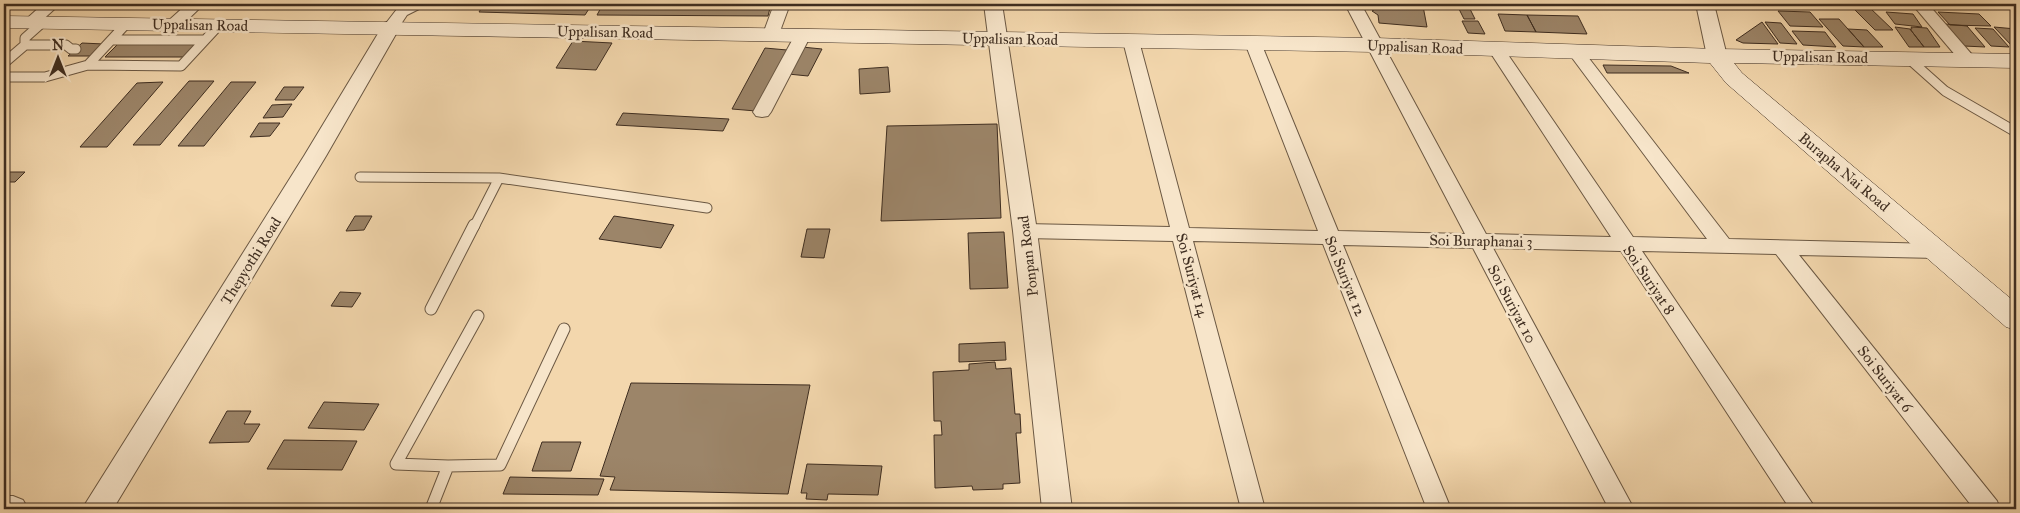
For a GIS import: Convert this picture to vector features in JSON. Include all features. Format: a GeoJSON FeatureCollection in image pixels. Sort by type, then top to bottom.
{"type":"FeatureCollection","features":[{"type":"Feature","properties":{"kind":"main road","name":"Uppalisan Road"},"geometry":{"type":"LineString","coordinates":[[4,22],[42,16],[120,32],[167,36],[396,14],[803,35],[1375,45],[1717,56],[2016,61]]}},
{"type":"Feature","properties":{"kind":"main road","name":"Burapha Nai Road"},"geometry":{"type":"LineString","coordinates":[[1717,56],[1734,78],[2016,319]]}},
{"type":"Feature","properties":{"kind":"street"},"geometry":{"type":"LineString","coordinates":[[78,4],[135,4]]}},
{"type":"Feature","properties":{"kind":"street"},"geometry":{"type":"LineString","coordinates":[[167,36],[196,4]]}},
{"type":"Feature","properties":{"kind":"street"},"geometry":{"type":"LineString","coordinates":[[396,14],[418,4]]}},
{"type":"Feature","properties":{"kind":"street"},"geometry":{"type":"LineString","coordinates":[[771,34],[782,4]]}},
{"type":"Feature","properties":{"kind":"street","name":"Ponpan Road"},"geometry":{"type":"LineString","coordinates":[[993,4],[1000,39],[1026,231],[1057,509]]}},
{"type":"Feature","properties":{"kind":"street","name":"Soi Suriyat 10"},"geometry":{"type":"LineString","coordinates":[[1353,4],[1478,242],[1622,509]]}},
{"type":"Feature","properties":{"kind":"street","name":"Burapha Nai Road"},"geometry":{"type":"LineString","coordinates":[[1705,4],[1717,56]]}},
{"type":"Feature","properties":{"kind":"street"},"geometry":{"type":"LineString","coordinates":[[1920,4],[1968,60]]}},
{"type":"Feature","properties":{"kind":"street","name":"Thepyothi Road"},"geometry":{"type":"LineString","coordinates":[[97,509],[315,156],[396,14]]}},
{"type":"Feature","properties":{"kind":"street"},"geometry":{"type":"LineString","coordinates":[[762,112],[803,35]]}},
{"type":"Feature","properties":{"kind":"street","name":"Soi Suriyat 14"},"geometry":{"type":"LineString","coordinates":[[1131,41],[1253,509]]}},
{"type":"Feature","properties":{"kind":"street","name":"Soi Suriyat 12"},"geometry":{"type":"LineString","coordinates":[[1253,43],[1438,509]]}},
{"type":"Feature","properties":{"kind":"street","name":"Soi Suriyat 8"},"geometry":{"type":"LineString","coordinates":[[1496,49],[1804,509]]}},
{"type":"Feature","properties":{"kind":"street"},"geometry":{"type":"LineString","coordinates":[[1575,51],[1724,247]]}},
{"type":"Feature","properties":{"kind":"street","name":"Soi Buraphanai 3"},"geometry":{"type":"LineString","coordinates":[[1026,231],[1937,251]]}},
{"type":"Feature","properties":{"kind":"street","name":"Soi Suriyat 6"},"geometry":{"type":"LineString","coordinates":[[1782,248],[1988,509]]}},
{"type":"Feature","properties":{"kind":"street"},"geometry":{"type":"LineString","coordinates":[[4,509],[13,509]]}},
{"type":"Feature","properties":{"kind":"lane"},"geometry":{"type":"LineString","coordinates":[[25,45],[25,38],[42,16]]}},
{"type":"Feature","properties":{"kind":"lane"},"geometry":{"type":"LineString","coordinates":[[88,65],[101,49],[120,32]]}},
{"type":"Feature","properties":{"kind":"lane"},"geometry":{"type":"LineString","coordinates":[[4,77],[45,77],[88,65],[181,66],[211,33]]}},
{"type":"Feature","properties":{"kind":"lane"},"geometry":{"type":"LineString","coordinates":[[4,63],[25,45],[66,45],[71,49],[76,49]]}},
{"type":"Feature","properties":{"kind":"lane"},"geometry":{"type":"LineString","coordinates":[[122,65],[136,57]]}},
{"type":"Feature","properties":{"kind":"lane"},"geometry":{"type":"LineString","coordinates":[[1908,58],[1918,70],[1956,97],[2016,132]]}},
{"type":"Feature","properties":{"kind":"lane"},"geometry":{"type":"LineString","coordinates":[[360,177],[499,178],[707,208]]}},
{"type":"Feature","properties":{"kind":"lane"},"geometry":{"type":"LineString","coordinates":[[431,310],[499,178]]}},
{"type":"Feature","properties":{"kind":"lane"},"geometry":{"type":"LineString","coordinates":[[478,316],[396,464],[500,465],[564,329]]}},
{"type":"Feature","properties":{"kind":"lane"},"geometry":{"type":"LineString","coordinates":[[431,509],[448,466]]}},
{"type":"Feature","properties":{"kind":"building"},"geometry":{"type":"Polygon","coordinates":[[[484,4],[592,4],[585,15],[479,12],[484,4]]]}},
{"type":"Feature","properties":{"kind":"building"},"geometry":{"type":"Polygon","coordinates":[[[603,4],[771,4],[768,16],[597,15],[603,4]]]}},
{"type":"Feature","properties":{"kind":"building"},"geometry":{"type":"Polygon","coordinates":[[[1376,4],[1423,6],[1427,27],[1379,23],[1378,15],[1372,11],[1377,8],[1376,4]]]}},
{"type":"Feature","properties":{"kind":"building"},"geometry":{"type":"Polygon","coordinates":[[[1457,5],[1468,5],[1475,19],[1464,19],[1457,5]]]}},
{"type":"Feature","properties":{"kind":"building"},"geometry":{"type":"Polygon","coordinates":[[[1852,7],[1869,7],[1893,30],[1875,30],[1852,7]]]}},
{"type":"Feature","properties":{"kind":"building"},"geometry":{"type":"Polygon","coordinates":[[[1778,11],[1810,12],[1823,27],[1790,26],[1778,11]]]}},
{"type":"Feature","properties":{"kind":"building"},"geometry":{"type":"Polygon","coordinates":[[[1886,12],[1913,14],[1922,27],[1895,24],[1886,12]]]}},
{"type":"Feature","properties":{"kind":"building"},"geometry":{"type":"Polygon","coordinates":[[[1938,12],[1979,14],[1991,26],[1950,25],[1938,12]]]}},
{"type":"Feature","properties":{"kind":"building"},"geometry":{"type":"Polygon","coordinates":[[[1498,14],[1527,15],[1536,32],[1505,31],[1498,14]]]}},
{"type":"Feature","properties":{"kind":"building"},"geometry":{"type":"Polygon","coordinates":[[[1527,15],[1578,16],[1587,34],[1536,32],[1527,15]]]}},
{"type":"Feature","properties":{"kind":"building"},"geometry":{"type":"Polygon","coordinates":[[[1819,19],[1839,19],[1864,47],[1843,46],[1819,19]]]}},
{"type":"Feature","properties":{"kind":"building"},"geometry":{"type":"Polygon","coordinates":[[[1462,21],[1478,21],[1485,34],[1468,33],[1462,21]]]}},
{"type":"Feature","properties":{"kind":"building"},"geometry":{"type":"Polygon","coordinates":[[[1762,22],[1778,44],[1743,43],[1736,40],[1762,22]]]}},
{"type":"Feature","properties":{"kind":"building"},"geometry":{"type":"Polygon","coordinates":[[[1765,22],[1781,23],[1797,44],[1780,43],[1765,22]]]}},
{"type":"Feature","properties":{"kind":"building"},"geometry":{"type":"Polygon","coordinates":[[[1946,24],[1967,26],[1985,47],[1964,46],[1946,24]]]}},
{"type":"Feature","properties":{"kind":"building"},"geometry":{"type":"Polygon","coordinates":[[[1895,27],[1910,29],[1924,47],[1909,47],[1895,27]]]}},
{"type":"Feature","properties":{"kind":"building"},"geometry":{"type":"Polygon","coordinates":[[[1911,27],[1927,28],[1940,47],[1924,47],[1910,29],[1912,29],[1911,27]]]}},
{"type":"Feature","properties":{"kind":"building"},"geometry":{"type":"Polygon","coordinates":[[[1994,27],[2016,29],[2016,47],[2012,46],[1994,27]]]}},
{"type":"Feature","properties":{"kind":"building"},"geometry":{"type":"Polygon","coordinates":[[[1975,28],[1993,29],[2009,47],[1991,46],[1975,28]]]}},
{"type":"Feature","properties":{"kind":"building"},"geometry":{"type":"Polygon","coordinates":[[[1848,29],[1867,30],[1883,47],[1864,47],[1848,29]]]}},
{"type":"Feature","properties":{"kind":"building"},"geometry":{"type":"Polygon","coordinates":[[[1792,31],[1825,32],[1836,47],[1803,45],[1792,31]]]}},
{"type":"Feature","properties":{"kind":"building"},"geometry":{"type":"Polygon","coordinates":[[[573,41],[612,43],[596,70],[556,68],[573,41]]]}},
{"type":"Feature","properties":{"kind":"building"},"geometry":{"type":"Polygon","coordinates":[[[82,43],[104,44],[91,56],[68,56],[82,43]]]}},
{"type":"Feature","properties":{"kind":"building"},"geometry":{"type":"Polygon","coordinates":[[[119,43],[197,44],[185,57],[105,57],[119,43]]]}},
{"type":"Feature","properties":{"kind":"building"},"geometry":{"type":"Polygon","coordinates":[[[802,47],[822,49],[808,76],[788,74],[802,47]]]}},
{"type":"Feature","properties":{"kind":"building"},"geometry":{"type":"Polygon","coordinates":[[[765,48],[787,50],[756,111],[732,109],[765,48]]]}},
{"type":"Feature","properties":{"kind":"building"},"geometry":{"type":"Polygon","coordinates":[[[1603,65],[1671,66],[1689,73],[1607,73],[1603,65]]]}},
{"type":"Feature","properties":{"kind":"building"},"geometry":{"type":"Polygon","coordinates":[[[888,67],[890,92],[860,94],[859,69],[888,67]]]}},
{"type":"Feature","properties":{"kind":"building"},"geometry":{"type":"Polygon","coordinates":[[[189,81],[214,81],[160,145],[133,145],[189,81]]]}},
{"type":"Feature","properties":{"kind":"building"},"geometry":{"type":"Polygon","coordinates":[[[163,82],[107,147],[80,147],[137,83],[163,82]]]}},
{"type":"Feature","properties":{"kind":"building"},"geometry":{"type":"Polygon","coordinates":[[[231,82],[256,82],[204,146],[178,146],[231,82]]]}},
{"type":"Feature","properties":{"kind":"building"},"geometry":{"type":"Polygon","coordinates":[[[284,87],[304,87],[294,100],[275,100],[284,87]]]}},
{"type":"Feature","properties":{"kind":"building"},"geometry":{"type":"Polygon","coordinates":[[[292,104],[283,117],[263,118],[272,105],[292,104]]]}},
{"type":"Feature","properties":{"kind":"building"},"geometry":{"type":"Polygon","coordinates":[[[623,113],[729,119],[723,131],[616,125],[623,113]]]}},
{"type":"Feature","properties":{"kind":"building"},"geometry":{"type":"Polygon","coordinates":[[[259,123],[280,123],[270,136],[250,137],[259,123]]]}},
{"type":"Feature","properties":{"kind":"building"},"geometry":{"type":"Polygon","coordinates":[[[997,124],[1001,218],[881,221],[887,126],[997,124]]]}},
{"type":"Feature","properties":{"kind":"building"},"geometry":{"type":"Polygon","coordinates":[[[4,172],[25,172],[15,182],[4,182],[4,172]]]}},
{"type":"Feature","properties":{"kind":"building"},"geometry":{"type":"Polygon","coordinates":[[[355,216],[372,216],[364,230],[346,231],[355,216]]]}},
{"type":"Feature","properties":{"kind":"building"},"geometry":{"type":"Polygon","coordinates":[[[614,216],[674,225],[661,248],[599,239],[614,216]]]}},
{"type":"Feature","properties":{"kind":"building"},"geometry":{"type":"Polygon","coordinates":[[[807,229],[830,229],[824,258],[801,257],[807,229]]]}},
{"type":"Feature","properties":{"kind":"building"},"geometry":{"type":"Polygon","coordinates":[[[1004,232],[1008,288],[970,289],[968,233],[1004,232]]]}},
{"type":"Feature","properties":{"kind":"building"},"geometry":{"type":"Polygon","coordinates":[[[340,292],[361,293],[352,307],[331,306],[340,292]]]}},
{"type":"Feature","properties":{"kind":"building"},"geometry":{"type":"Polygon","coordinates":[[[1005,342],[1006,360],[959,362],[959,344],[1005,342]]]}},
{"type":"Feature","properties":{"kind":"building"},"geometry":{"type":"Polygon","coordinates":[[[995,362],[996,369],[1011,368],[1015,414],[1020,414],[1021,433],[1016,433],[1020,483],[1003,484],[1003,489],[973,490],[972,486],[935,488],[934,435],[942,435],[941,421],[934,421],[933,372],[969,370],[969,364],[995,362]]]}},
{"type":"Feature","properties":{"kind":"building"},"geometry":{"type":"Polygon","coordinates":[[[631,383],[810,385],[788,494],[610,490],[615,477],[600,476],[631,383]]]}},
{"type":"Feature","properties":{"kind":"building"},"geometry":{"type":"Polygon","coordinates":[[[324,402],[379,404],[364,430],[308,428],[324,402]]]}},
{"type":"Feature","properties":{"kind":"building"},"geometry":{"type":"Polygon","coordinates":[[[227,411],[251,411],[244,424],[260,424],[249,442],[209,443],[227,411]]]}},
{"type":"Feature","properties":{"kind":"building"},"geometry":{"type":"Polygon","coordinates":[[[284,440],[357,441],[342,470],[267,469],[284,440]]]}},
{"type":"Feature","properties":{"kind":"building"},"geometry":{"type":"Polygon","coordinates":[[[542,442],[581,442],[571,471],[532,471],[542,442]]]}},
{"type":"Feature","properties":{"kind":"building"},"geometry":{"type":"Polygon","coordinates":[[[807,464],[882,466],[878,495],[828,494],[827,500],[806,499],[807,493],[801,493],[807,464]]]}},
{"type":"Feature","properties":{"kind":"building"},"geometry":{"type":"Polygon","coordinates":[[[510,477],[604,479],[598,495],[503,494],[510,477]]]}}]}
